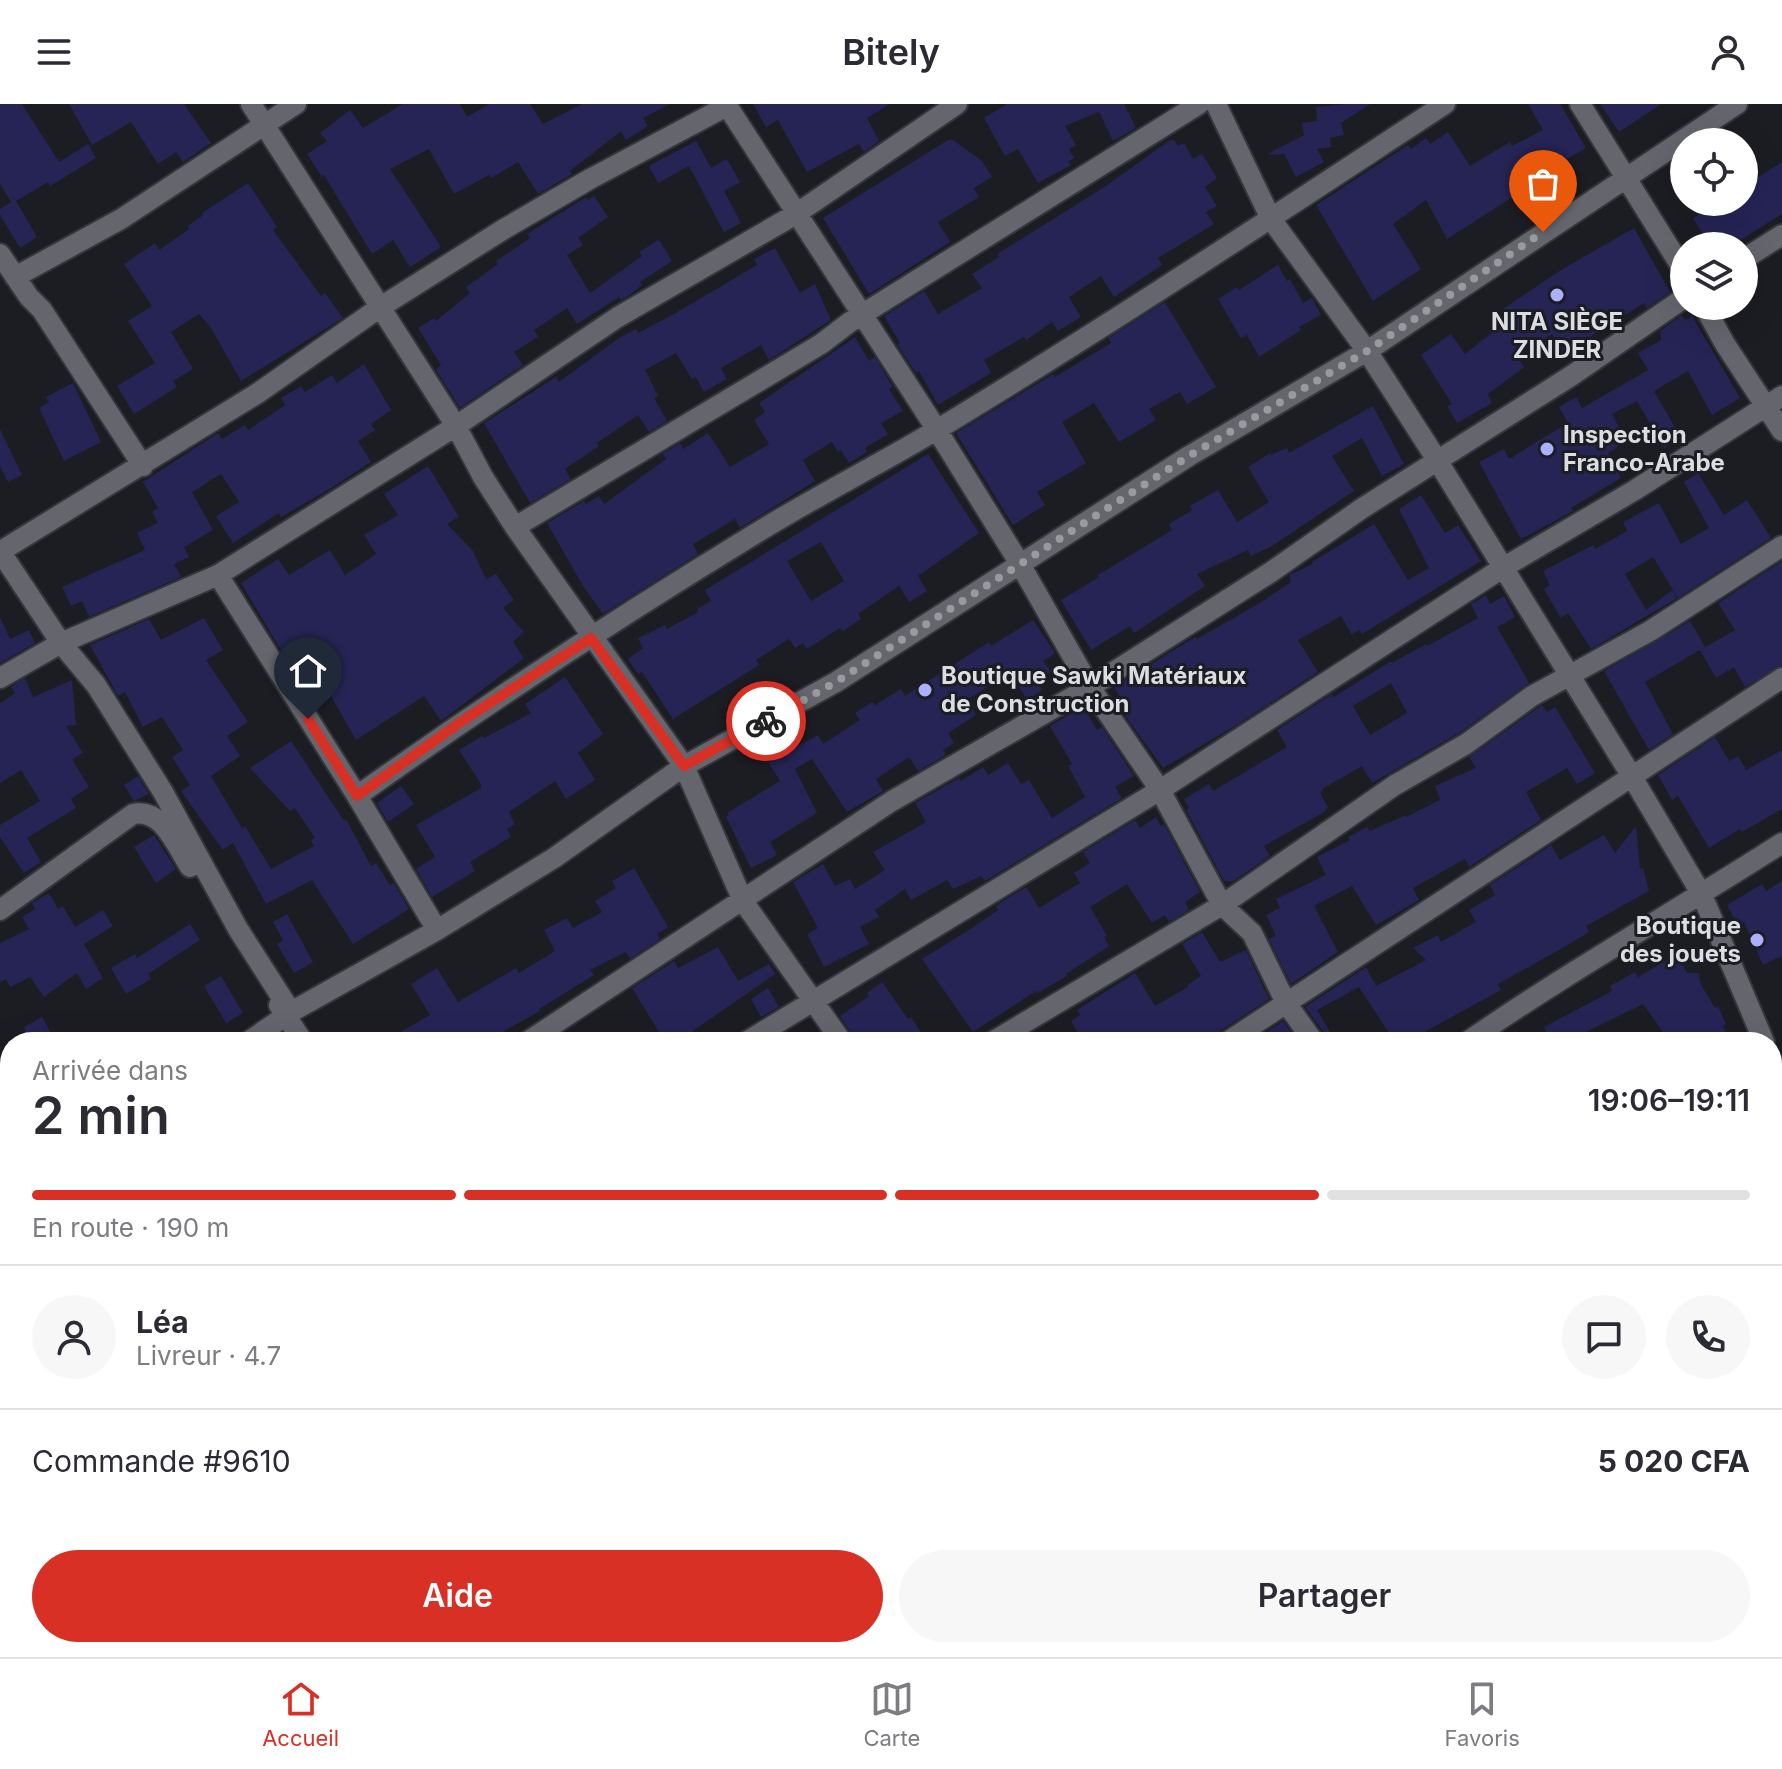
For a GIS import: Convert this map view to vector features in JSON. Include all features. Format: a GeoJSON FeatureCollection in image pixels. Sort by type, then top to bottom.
{"type":"FeatureCollection","features":[{"type":"Feature","properties":{"kind":"street"},"geometry":{"type":"LineString","coordinates":[[251,104],[456,426],[483,477],[515,527],[684,766],[743,901],[835,1032]]}},
{"type":"Feature","properties":{"kind":"street"},"geometry":{"type":"LineString","coordinates":[[15,277],[121,219],[296,104]]}},
{"type":"Feature","properties":{"kind":"street"},"geometry":{"type":"LineString","coordinates":[[0,678],[61,643],[218,575],[456,426],[618,317],[796,214],[957,104]]}},
{"type":"Feature","properties":{"kind":"street"},"geometry":{"type":"LineString","coordinates":[[515,527],[821,344],[863,314],[1199,104]]}},
{"type":"Feature","properties":{"kind":"street"},"geometry":{"type":"LineString","coordinates":[[1216,104],[1271,219],[1367,351],[1437,460],[1702,895],[1760,1032]]}},
{"type":"Feature","properties":{"kind":"street"},"geometry":{"type":"LineString","coordinates":[[357,796],[462,721],[765,527],[937,430],[1271,219],[1445,104]]}},
{"type":"Feature","properties":{"kind":"street"},"geometry":{"type":"LineString","coordinates":[[1580,104],[1670,249]]}},
{"type":"Feature","properties":{"kind":"street"},"geometry":{"type":"LineString","coordinates":[[262,1032],[554,858],[684,766],[836,682],[1189,456],[1367,351],[1737,104]]}},
{"type":"Feature","properties":{"kind":"street"},"geometry":{"type":"LineString","coordinates":[[298,1032],[163,792],[96,685],[61,643],[1,551],[258,393],[379,308],[516,221],[727,105],[937,430],[1020,564],[1090,687],[1160,790],[1222,905],[1252,933],[1286,1003],[1307,1032]]}},
{"type":"Feature","properties":{"kind":"street"},"geometry":{"type":"LineString","coordinates":[[1758,250],[1782,235]]}},
{"type":"Feature","properties":{"kind":"street"},"geometry":{"type":"LineString","coordinates":[[0,254],[42,310],[143,466]]}},
{"type":"Feature","properties":{"kind":"street"},"geometry":{"type":"LineString","coordinates":[[542,1032],[892,801],[1090,687],[1271,572],[1670,308]]}},
{"type":"Feature","properties":{"kind":"street"},"geometry":{"type":"LineString","coordinates":[[1712,320],[1725,344],[1774,401],[1782,431]]}},
{"type":"Feature","properties":{"kind":"street"},"geometry":{"type":"LineString","coordinates":[[763,1032],[1160,790],[1504,567],[1635,490],[1774,401]]}},
{"type":"Feature","properties":{"kind":"street"},"geometry":{"type":"LineString","coordinates":[[1009,1032],[1222,905],[1395,785],[1466,744],[1532,696],[1650,631],[1782,546]]}},
{"type":"Feature","properties":{"kind":"street"},"geometry":{"type":"LineString","coordinates":[[218,575],[437,930]]}},
{"type":"Feature","properties":{"kind":"street"},"geometry":{"type":"LineString","coordinates":[[1242,1032],[1782,678]]}},
{"type":"Feature","properties":{"kind":"street"},"geometry":{"type":"LineString","coordinates":[[0,910],[133,814],[143,812],[153,815],[160,820],[288,1014]]}},
{"type":"Feature","properties":{"kind":"street"},"geometry":{"type":"LineString","coordinates":[[1481,1032],[1530,998],[1782,843]]}},
{"type":"Feature","properties":{"kind":"building"},"geometry":{"type":"Polygon","coordinates":[[[0,104],[22,104],[59,162],[88,144],[96,158],[50,186],[48,182],[16,201],[37,237],[20,248],[0,215],[0,209],[11,202],[0,184],[0,104]]]}},
{"type":"Feature","properties":{"kind":"building"},"geometry":{"type":"Polygon","coordinates":[[[69,104],[184,104],[211,143],[183,162],[176,152],[158,164],[131,122],[92,145],[69,104]]]}},
{"type":"Feature","properties":{"kind":"building"},"geometry":{"type":"Polygon","coordinates":[[[403,104],[460,104],[467,117],[489,104],[530,104],[543,124],[582,104],[670,104],[643,118],[648,126],[626,140],[621,131],[570,171],[572,174],[538,194],[518,162],[454,194],[429,149],[390,169],[441,247],[410,267],[393,240],[372,254],[324,175],[322,177],[307,154],[327,141],[320,133],[350,110],[363,128],[403,104]]]}},
{"type":"Feature","properties":{"kind":"building"},"geometry":{"type":"Polygon","coordinates":[[[753,104],[890,104],[867,118],[879,141],[864,152],[859,144],[807,172],[778,120],[766,127],[753,104]]]}},
{"type":"Feature","properties":{"kind":"building"},"geometry":{"type":"Polygon","coordinates":[[[1007,104],[1124,104],[1136,128],[1113,141],[1099,112],[1065,126],[1076,145],[1069,149],[1074,158],[1068,162],[1071,165],[1038,183],[1018,149],[1005,156],[984,118],[1007,104]]]}},
{"type":"Feature","properties":{"kind":"building"},"geometry":{"type":"Polygon","coordinates":[[[1370,104],[1341,123],[1344,135],[1330,138],[1331,147],[1317,149],[1324,162],[1296,177],[1284,154],[1270,155],[1304,135],[1302,123],[1317,121],[1316,107],[1370,104]]]}},
{"type":"Feature","properties":{"kind":"building"},"geometry":{"type":"Polygon","coordinates":[[[1528,104],[1560,104],[1586,148],[1548,170],[1550,173],[1447,239],[1426,200],[1393,224],[1421,269],[1373,301],[1316,205],[1408,145],[1411,149],[1426,138],[1430,144],[1448,132],[1470,166],[1510,142],[1512,146],[1543,130],[1528,104]]]}},
{"type":"Feature","properties":{"kind":"building"},"geometry":{"type":"Polygon","coordinates":[[[1600,104],[1661,104],[1619,132],[1600,104]]]}},
{"type":"Feature","properties":{"kind":"building"},"geometry":{"type":"Polygon","coordinates":[[[948,140],[953,140],[982,161],[992,177],[974,188],[979,197],[938,222],[950,242],[869,294],[823,218],[948,140]]]}},
{"type":"Feature","properties":{"kind":"building"},"geometry":{"type":"Polygon","coordinates":[[[1170,140],[1178,146],[1184,143],[1193,159],[1202,154],[1217,178],[1205,187],[1217,206],[1206,212],[1214,224],[1158,258],[1162,265],[1114,297],[1101,276],[1069,297],[1081,317],[1058,331],[1052,322],[1026,340],[1024,337],[984,360],[991,373],[938,405],[919,371],[916,373],[897,344],[900,343],[884,316],[924,291],[938,314],[982,288],[972,274],[999,257],[997,254],[1103,188],[1170,140]]]}},
{"type":"Feature","properties":{"kind":"building"},"geometry":{"type":"Polygon","coordinates":[[[696,141],[711,168],[727,159],[740,182],[724,191],[741,223],[724,232],[689,166],[658,183],[649,166],[696,141]]]}},
{"type":"Feature","properties":{"kind":"building"},"geometry":{"type":"Polygon","coordinates":[[[1782,162],[1782,214],[1753,232],[1702,232],[1693,218],[1696,216],[1758,216],[1758,177],[1782,162]]]}},
{"type":"Feature","properties":{"kind":"building"},"geometry":{"type":"Polygon","coordinates":[[[248,183],[277,227],[273,230],[321,296],[325,293],[343,318],[241,381],[211,328],[199,314],[171,332],[193,369],[173,381],[177,387],[134,414],[117,386],[155,363],[128,321],[152,306],[124,264],[155,243],[159,250],[189,229],[188,226],[202,213],[248,183]]]}},
{"type":"Feature","properties":{"kind":"building"},"geometry":{"type":"Polygon","coordinates":[[[594,196],[608,217],[578,238],[583,245],[567,255],[590,293],[642,256],[639,252],[659,240],[672,261],[640,282],[642,285],[627,297],[621,300],[619,297],[577,324],[567,308],[534,330],[538,337],[514,352],[523,365],[460,408],[436,370],[441,365],[418,328],[434,318],[436,321],[470,293],[466,287],[498,264],[496,261],[530,238],[527,234],[586,197],[588,200],[594,196]]]}},
{"type":"Feature","properties":{"kind":"building"},"geometry":{"type":"Polygon","coordinates":[[[1634,228],[1670,292],[1647,308],[1644,303],[1564,353],[1552,334],[1516,355],[1524,367],[1488,394],[1492,403],[1457,423],[1447,406],[1452,404],[1421,355],[1451,334],[1465,354],[1506,322],[1500,311],[1561,270],[1634,228]]]}},
{"type":"Feature","properties":{"kind":"building"},"geometry":{"type":"Polygon","coordinates":[[[775,248],[800,293],[815,284],[831,320],[769,360],[761,345],[721,368],[727,379],[704,392],[676,353],[645,370],[658,396],[654,398],[667,421],[649,432],[638,415],[565,469],[571,479],[530,503],[484,423],[556,377],[559,382],[619,338],[636,329],[638,333],[674,314],[757,265],[754,259],[775,248]]]}},
{"type":"Feature","properties":{"kind":"building"},"geometry":{"type":"Polygon","coordinates":[[[1278,265],[1303,303],[1312,298],[1321,315],[1299,327],[1301,330],[1259,357],[1247,335],[1241,338],[1218,299],[1237,287],[1239,290],[1278,265]]]}},
{"type":"Feature","properties":{"kind":"building"},"geometry":{"type":"Polygon","coordinates":[[[1165,302],[1216,387],[1187,404],[1180,392],[1149,409],[1156,420],[1119,442],[1094,403],[1062,422],[1086,463],[1037,492],[1045,505],[1013,525],[956,433],[1111,343],[1108,338],[1165,302]]]}},
{"type":"Feature","properties":{"kind":"building"},"geometry":{"type":"Polygon","coordinates":[[[1675,320],[1694,320],[1740,398],[1712,415],[1688,371],[1654,391],[1681,438],[1664,448],[1637,401],[1612,414],[1626,441],[1608,453],[1621,478],[1571,508],[1573,511],[1521,539],[1479,462],[1504,449],[1509,459],[1568,423],[1559,407],[1576,397],[1582,408],[1648,370],[1638,353],[1661,340],[1660,331],[1675,320]]]}},
{"type":"Feature","properties":{"kind":"building"},"geometry":{"type":"Polygon","coordinates":[[[855,337],[869,361],[875,357],[903,411],[881,423],[888,434],[865,448],[867,452],[849,463],[832,442],[803,460],[815,481],[740,528],[735,519],[693,544],[698,554],[603,614],[547,523],[584,501],[586,504],[599,496],[604,504],[666,459],[662,454],[680,443],[683,449],[708,433],[730,467],[769,444],[754,420],[765,412],[759,403],[855,337]]]}},
{"type":"Feature","properties":{"kind":"building"},"geometry":{"type":"Polygon","coordinates":[[[364,364],[391,410],[371,424],[375,430],[358,441],[371,462],[281,517],[279,513],[233,543],[216,516],[239,502],[221,474],[192,492],[213,530],[184,547],[189,557],[174,564],[181,577],[89,617],[82,601],[71,606],[62,587],[145,550],[137,533],[158,523],[152,512],[158,508],[143,482],[218,433],[222,439],[245,425],[248,430],[285,405],[281,398],[301,386],[305,392],[332,375],[337,383],[364,364]]]}},
{"type":"Feature","properties":{"kind":"building"},"geometry":{"type":"Polygon","coordinates":[[[73,383],[101,442],[64,461],[39,408],[49,402],[46,397],[73,383]]]}},
{"type":"Feature","properties":{"kind":"building"},"geometry":{"type":"Polygon","coordinates":[[[1373,406],[1404,464],[1382,476],[1362,438],[1332,456],[1354,491],[1272,546],[1251,556],[1248,550],[1197,574],[1205,586],[1134,633],[1130,626],[1091,650],[1061,600],[1172,530],[1169,524],[1192,510],[1190,506],[1218,490],[1237,522],[1269,502],[1248,467],[1270,453],[1287,448],[1289,453],[1373,406]]]}},
{"type":"Feature","properties":{"kind":"building"},"geometry":{"type":"Polygon","coordinates":[[[0,429],[22,475],[8,482],[0,466],[0,429]]]}},
{"type":"Feature","properties":{"kind":"building"},"geometry":{"type":"Polygon","coordinates":[[[928,454],[979,533],[918,576],[927,591],[909,602],[899,586],[858,614],[861,619],[807,649],[803,643],[795,648],[789,639],[756,660],[759,665],[673,719],[642,672],[638,674],[628,659],[643,648],[638,638],[665,625],[667,629],[711,601],[705,590],[928,454]],[[821,542],[787,561],[811,601],[844,581],[821,542]]]}},
{"type":"Feature","properties":{"kind":"building"},"geometry":{"type":"Polygon","coordinates":[[[428,466],[459,517],[447,524],[473,551],[486,579],[496,574],[514,600],[503,608],[524,632],[513,642],[524,658],[441,721],[424,696],[356,740],[311,661],[294,672],[241,583],[278,559],[289,575],[330,550],[345,575],[376,554],[364,535],[398,515],[384,494],[428,466]]]}},
{"type":"Feature","properties":{"kind":"building"},"geometry":{"type":"Polygon","coordinates":[[[1698,473],[1724,515],[1747,500],[1771,538],[1678,598],[1653,557],[1625,574],[1646,610],[1672,590],[1677,598],[1591,649],[1568,613],[1561,618],[1544,589],[1550,585],[1543,571],[1593,545],[1595,549],[1627,531],[1623,522],[1659,503],[1681,544],[1709,528],[1684,482],[1698,473]]]}},
{"type":"Feature","properties":{"kind":"building"},"geometry":{"type":"Polygon","coordinates":[[[1421,495],[1445,533],[1458,525],[1481,561],[1362,634],[1359,630],[1352,635],[1341,616],[1298,640],[1318,672],[1163,768],[1124,714],[1128,711],[1114,687],[1195,637],[1197,639],[1260,603],[1291,582],[1289,575],[1313,564],[1374,524],[1408,580],[1429,568],[1399,509],[1421,495]]]}},
{"type":"Feature","properties":{"kind":"building"},"geometry":{"type":"Polygon","coordinates":[[[1782,561],[1782,665],[1745,687],[1734,667],[1716,678],[1700,650],[1735,630],[1718,603],[1782,561]]]}},
{"type":"Feature","properties":{"kind":"building"},"geometry":{"type":"Polygon","coordinates":[[[1486,595],[1490,604],[1504,596],[1515,617],[1497,627],[1529,683],[1459,733],[1372,783],[1362,766],[1322,789],[1320,793],[1328,807],[1324,812],[1264,846],[1270,856],[1232,882],[1224,881],[1186,810],[1189,808],[1184,799],[1209,784],[1213,791],[1287,747],[1277,730],[1332,694],[1334,697],[1391,661],[1427,646],[1478,618],[1471,604],[1486,595]],[[1391,683],[1353,706],[1370,735],[1407,713],[1391,683]]]}},
{"type":"Feature","properties":{"kind":"building"},"geometry":{"type":"Polygon","coordinates":[[[0,617],[10,639],[29,630],[35,643],[0,663],[0,617]]]}},
{"type":"Feature","properties":{"kind":"building"},"geometry":{"type":"Polygon","coordinates":[[[204,618],[223,650],[206,660],[248,722],[227,736],[240,756],[211,776],[242,828],[245,826],[271,869],[314,846],[311,840],[315,838],[295,808],[290,811],[250,768],[291,741],[344,821],[346,819],[371,866],[376,863],[390,885],[394,883],[409,909],[353,944],[312,880],[266,904],[233,843],[223,850],[181,791],[190,785],[172,757],[183,750],[162,717],[143,727],[125,692],[118,696],[90,645],[149,619],[161,640],[204,618]]]}},
{"type":"Feature","properties":{"kind":"building"},"geometry":{"type":"Polygon","coordinates":[[[1033,620],[1055,653],[1043,661],[1051,672],[1037,681],[1042,690],[1027,700],[1012,675],[997,685],[995,682],[967,700],[976,715],[948,733],[954,743],[943,750],[946,755],[918,771],[909,757],[876,779],[883,791],[847,812],[812,759],[795,769],[817,813],[770,842],[777,855],[751,868],[726,817],[729,815],[727,813],[780,781],[768,762],[818,735],[823,744],[860,720],[855,713],[872,702],[875,705],[901,689],[905,696],[989,642],[991,646],[1033,620]]]}},
{"type":"Feature","properties":{"kind":"building"},"geometry":{"type":"Polygon","coordinates":[[[1690,621],[1705,647],[1645,682],[1673,734],[1649,750],[1604,671],[1690,621]]]}},
{"type":"Feature","properties":{"kind":"building"},"geometry":{"type":"Polygon","coordinates":[[[565,677],[603,734],[578,753],[595,780],[566,799],[555,781],[509,812],[515,824],[507,829],[511,837],[470,862],[475,871],[432,897],[416,869],[435,857],[416,825],[481,788],[459,750],[531,713],[525,704],[565,677]]]}},
{"type":"Feature","properties":{"kind":"building"},"geometry":{"type":"Polygon","coordinates":[[[25,678],[33,697],[72,680],[76,725],[66,726],[83,753],[72,759],[89,787],[71,799],[76,808],[27,838],[41,862],[24,873],[0,837],[0,825],[40,801],[21,770],[0,783],[0,703],[15,693],[11,687],[25,678]]]}},
{"type":"Feature","properties":{"kind":"building"},"geometry":{"type":"Polygon","coordinates":[[[1542,705],[1547,712],[1555,707],[1595,773],[1577,784],[1567,768],[1526,792],[1541,820],[1469,867],[1465,859],[1413,888],[1419,900],[1376,925],[1352,886],[1314,906],[1338,952],[1291,984],[1269,939],[1276,936],[1266,915],[1280,908],[1276,899],[1326,875],[1317,857],[1350,840],[1348,837],[1367,827],[1370,831],[1406,817],[1440,800],[1435,786],[1476,768],[1469,757],[1542,705]]]}},
{"type":"Feature","properties":{"kind":"building"},"geometry":{"type":"Polygon","coordinates":[[[1083,706],[1097,730],[1102,727],[1134,776],[1115,787],[1122,798],[985,881],[981,876],[953,889],[947,880],[911,900],[905,889],[875,910],[879,917],[860,927],[869,944],[824,967],[807,934],[818,928],[793,882],[823,864],[835,886],[850,879],[855,889],[885,870],[873,852],[926,822],[915,803],[983,767],[988,775],[1008,763],[1021,784],[1029,780],[1052,818],[1085,797],[1068,766],[1072,764],[1050,726],[1083,706]]]}},
{"type":"Feature","properties":{"kind":"building"},"geometry":{"type":"Polygon","coordinates":[[[1715,737],[1729,761],[1738,756],[1746,770],[1782,750],[1782,809],[1709,848],[1678,796],[1672,800],[1658,775],[1715,737]]]}},
{"type":"Feature","properties":{"kind":"building"},"geometry":{"type":"Polygon","coordinates":[[[138,776],[149,794],[134,801],[124,785],[138,776]]]}},
{"type":"Feature","properties":{"kind":"building"},"geometry":{"type":"Polygon","coordinates":[[[401,786],[414,804],[388,822],[377,803],[401,786]]]}},
{"type":"Feature","properties":{"kind":"building"},"geometry":{"type":"Polygon","coordinates":[[[1156,817],[1161,826],[1164,824],[1200,892],[1185,902],[1189,910],[1169,922],[1165,915],[1152,923],[1127,884],[1090,907],[1107,936],[1104,937],[1109,946],[1067,976],[1036,991],[973,1032],[922,959],[998,910],[995,906],[1026,887],[1039,908],[1080,883],[1074,873],[1090,863],[1083,852],[1135,820],[1140,828],[1156,817]]]}},
{"type":"Feature","properties":{"kind":"building"},"geometry":{"type":"Polygon","coordinates":[[[1636,826],[1640,869],[1643,868],[1649,891],[1586,926],[1589,932],[1498,984],[1501,990],[1424,1032],[1388,1032],[1359,987],[1317,1010],[1330,1032],[1324,1032],[1305,1007],[1366,967],[1376,986],[1426,960],[1413,948],[1438,935],[1441,942],[1476,922],[1469,910],[1495,895],[1490,885],[1551,845],[1560,860],[1604,835],[1615,853],[1636,826]]]}},
{"type":"Feature","properties":{"kind":"building"},"geometry":{"type":"Polygon","coordinates":[[[154,835],[176,869],[156,883],[134,847],[154,835]]]}},
{"type":"Feature","properties":{"kind":"building"},"geometry":{"type":"Polygon","coordinates":[[[634,868],[668,927],[657,934],[660,939],[630,959],[626,952],[590,970],[594,975],[503,1032],[400,1032],[430,1015],[411,984],[437,968],[458,1002],[516,968],[519,973],[555,951],[544,930],[567,918],[573,928],[602,912],[595,901],[616,888],[612,881],[634,868]]]}},
{"type":"Feature","properties":{"kind":"building"},"geometry":{"type":"Polygon","coordinates":[[[1782,881],[1782,956],[1763,965],[1744,922],[1738,925],[1727,905],[1762,884],[1766,891],[1782,881]]]}},
{"type":"Feature","properties":{"kind":"building"},"geometry":{"type":"Polygon","coordinates":[[[49,893],[58,909],[63,906],[75,927],[103,910],[113,926],[84,944],[103,978],[86,989],[77,973],[44,997],[30,977],[10,987],[6,979],[0,982],[0,943],[29,929],[22,917],[35,909],[32,903],[49,893]]]}},
{"type":"Feature","properties":{"kind":"building"},"geometry":{"type":"Polygon","coordinates":[[[287,914],[313,962],[294,973],[277,944],[283,940],[273,922],[287,914]]]}},
{"type":"Feature","properties":{"kind":"building"},"geometry":{"type":"Polygon","coordinates":[[[190,924],[200,940],[148,974],[151,979],[126,994],[111,968],[135,954],[137,958],[190,924]]]}},
{"type":"Feature","properties":{"kind":"building"},"geometry":{"type":"Polygon","coordinates":[[[1202,932],[1220,962],[1246,950],[1269,999],[1219,1032],[1077,1032],[1071,1021],[1080,1015],[1077,1010],[1135,973],[1155,1006],[1188,987],[1201,976],[1182,944],[1202,932]]]}},
{"type":"Feature","properties":{"kind":"building"},"geometry":{"type":"Polygon","coordinates":[[[718,947],[738,981],[769,964],[775,974],[691,1032],[659,1032],[632,988],[674,961],[678,968],[718,947]]]}},
{"type":"Feature","properties":{"kind":"building"},"geometry":{"type":"Polygon","coordinates":[[[1677,954],[1687,973],[1699,973],[1700,983],[1715,1008],[1718,1006],[1726,1032],[1663,1032],[1643,1004],[1586,1032],[1546,1032],[1544,1027],[1612,991],[1610,986],[1635,972],[1638,977],[1677,954]]]}},
{"type":"Feature","properties":{"kind":"building"},"geometry":{"type":"Polygon","coordinates":[[[221,976],[243,1013],[226,1023],[204,986],[221,976]]]}},
{"type":"Feature","properties":{"kind":"building"},"geometry":{"type":"Polygon","coordinates":[[[882,982],[921,1032],[850,1032],[840,1016],[869,996],[867,993],[882,982]]]}},
{"type":"Feature","properties":{"kind":"building"},"geometry":{"type":"Polygon","coordinates":[[[768,988],[779,1007],[761,1017],[751,999],[768,988]]]}},
{"type":"Feature","properties":{"kind":"building"},"geometry":{"type":"Polygon","coordinates":[[[42,1017],[50,1032],[26,1032],[24,1027],[42,1017]]]}},
{"type":"Feature","properties":{"kind":"building"},"geometry":{"type":"Polygon","coordinates":[[[1283,1021],[1291,1032],[1266,1032],[1283,1021]]]}},
{"type":"Feature","properties":{"kind":"way so far"},"geometry":{"type":"LineString","coordinates":[[766,721],[836,682],[1189,456],[1367,351],[1543,232]]}},
{"type":"Feature","properties":{"kind":"place","name":"NITA SIÈGE ZINDER"},"geometry":{"type":"Point","coordinates":[1557,295]}},
{"type":"Feature","properties":{"kind":"place","name":"Inspection Franco-Arabe"},"geometry":{"type":"Point","coordinates":[1547,449]}},
{"type":"Feature","properties":{"kind":"place","name":"Boutique Sawki Matériaux de Construction"},"geometry":{"type":"Point","coordinates":[925,690]}},
{"type":"Feature","properties":{"kind":"place","name":"Boutique des jouets"},"geometry":{"type":"Point","coordinates":[1757,940]}},
{"type":"Feature","properties":{"kind":"route"},"geometry":{"type":"LineString","coordinates":[[308,719],[357,796],[462,721],[591,638],[684,766],[766,721]]}}]}
